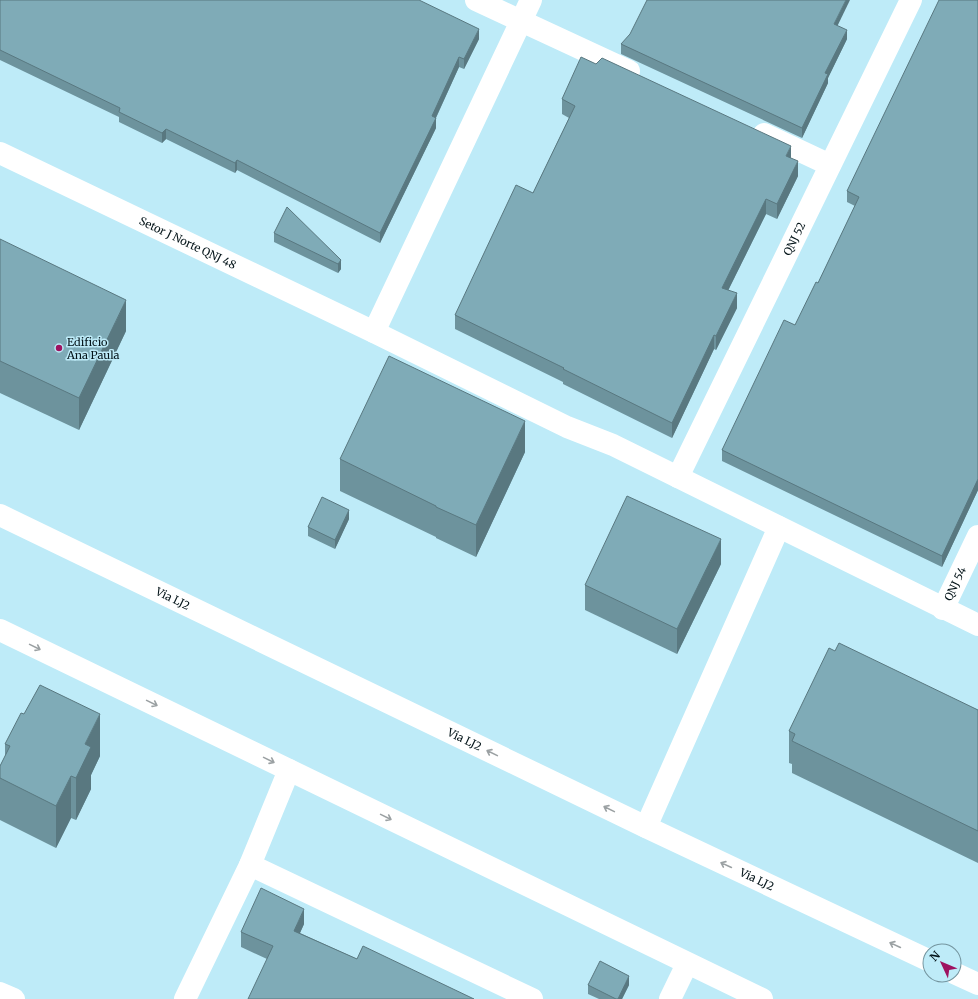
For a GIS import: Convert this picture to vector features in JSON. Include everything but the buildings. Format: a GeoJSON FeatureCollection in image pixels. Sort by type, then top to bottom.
{"type":"FeatureCollection","features":[{"type":"Feature","properties":{"kind":"street"},"geometry":{"type":"LineString","coordinates":[[476,0],[650,81]]}},
{"type":"Feature","properties":{"kind":"street"},"geometry":{"type":"LineString","coordinates":[[374,332],[531,0]]}},
{"type":"Feature","properties":{"kind":"street","name":"QNJ 52"},"geometry":{"type":"LineString","coordinates":[[678,477],[911,0]]}},
{"type":"Feature","properties":{"kind":"street"},"geometry":{"type":"LineString","coordinates":[[743,124],[830,165]]}},
{"type":"Feature","properties":{"kind":"street","name":"Setor J Norte QNJ 48"},"geometry":{"type":"LineString","coordinates":[[0,153],[374,332],[567,427],[613,445],[978,625]]}},
{"type":"Feature","properties":{"kind":"street","name":"Via LJ2"},"geometry":{"type":"LineString","coordinates":[[0,515],[646,827],[922,957]]}},
{"type":"Feature","properties":{"kind":"street"},"geometry":{"type":"LineString","coordinates":[[646,827],[779,527]]}},
{"type":"Feature","properties":{"kind":"street","name":"QNJ 54"},"geometry":{"type":"LineString","coordinates":[[943,609],[978,536]]}},
{"type":"Feature","properties":{"kind":"street"},"geometry":{"type":"LineString","coordinates":[[0,630],[762,999]]}},
{"type":"Feature","properties":{"kind":"street"},"geometry":{"type":"LineString","coordinates":[[185,999],[250,865],[289,770]]}},
{"type":"Feature","properties":{"kind":"street"},"geometry":{"type":"LineString","coordinates":[[250,865],[532,999]]}},
{"type":"Feature","properties":{"kind":"street"},"geometry":{"type":"LineString","coordinates":[[670,999],[687,964]]}},
{"type":"Feature","properties":{"kind":"street"},"geometry":{"type":"LineString","coordinates":[[962,977],[978,984]]}},
{"type":"Feature","properties":{"kind":"street"},"geometry":{"type":"LineString","coordinates":[[0,992],[14,999]]}},
{"type":"Feature","properties":{"kind":"place","name":"Edificio Ana Paula"},"geometry":{"type":"Point","coordinates":[59,348]}}]}
